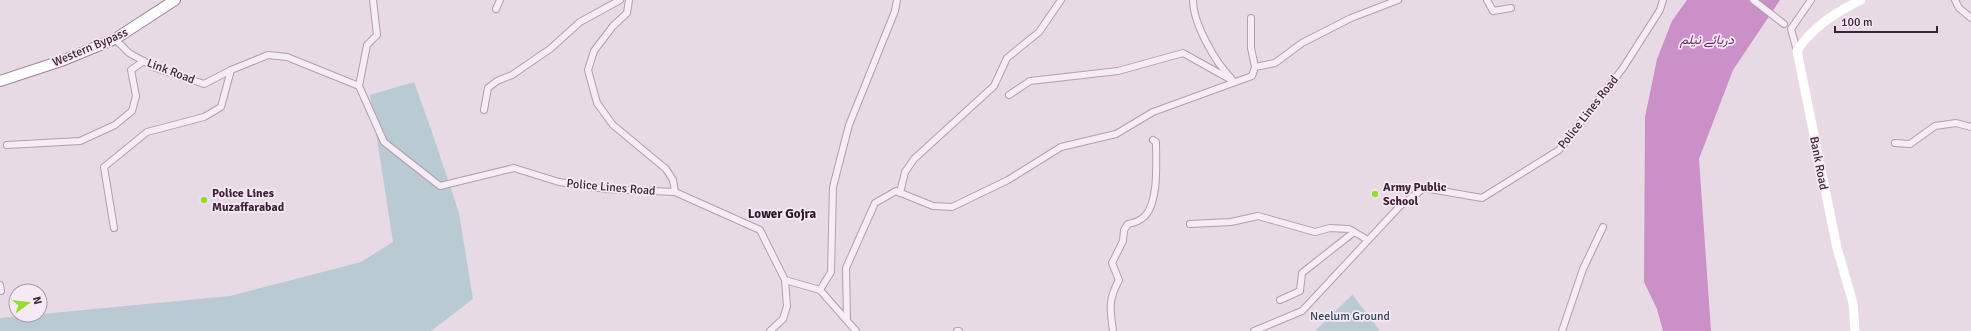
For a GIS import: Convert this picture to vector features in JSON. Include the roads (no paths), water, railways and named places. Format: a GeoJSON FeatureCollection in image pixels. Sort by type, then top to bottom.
{"type":"FeatureCollection","features":[{"type":"Feature","properties":{"kind":"highway","name":"Western Bypass"},"geometry":{"type":"LineString","coordinates":[[0,81],[64,60],[115,39],[175,0]]}},
{"type":"Feature","properties":{"kind":"main road"},"geometry":{"type":"LineString","coordinates":[[1842,0],[1850,6]]}},
{"type":"Feature","properties":{"kind":"main road"},"geometry":{"type":"LineString","coordinates":[[1797,51],[1803,42],[1825,21],[1839,10],[1861,0]]}},
{"type":"Feature","properties":{"kind":"main road","name":"Bank Road"},"geometry":{"type":"LineString","coordinates":[[1797,51],[1835,241],[1853,303],[1855,331]]}},
{"type":"Feature","properties":{"kind":"street"},"geometry":{"type":"LineString","coordinates":[[114,228],[104,167],[147,132],[204,117],[221,107],[231,70],[268,55],[287,57],[359,86],[367,45],[377,35],[373,0]]}},
{"type":"Feature","properties":{"kind":"street"},"geometry":{"type":"LineString","coordinates":[[496,10],[500,0]]}},
{"type":"Feature","properties":{"kind":"street"},"geometry":{"type":"LineString","coordinates":[[484,110],[488,88],[497,81],[512,75],[550,49],[580,22],[620,0]]}},
{"type":"Feature","properties":{"kind":"street"},"geometry":{"type":"LineString","coordinates":[[629,0],[626,13],[613,26],[594,51],[588,70],[597,103],[613,125],[666,169],[673,180],[675,192]]}},
{"type":"Feature","properties":{"kind":"street"},"geometry":{"type":"LineString","coordinates":[[820,290],[832,272],[833,187],[849,124],[895,11],[897,0]]}},
{"type":"Feature","properties":{"kind":"street"},"geometry":{"type":"LineString","coordinates":[[900,193],[905,172],[914,159],[994,86],[1007,58],[1039,32],[1061,0]]}},
{"type":"Feature","properties":{"kind":"street"},"geometry":{"type":"LineString","coordinates":[[1194,0],[1199,26],[1224,71],[1235,82]]}},
{"type":"Feature","properties":{"kind":"street"},"geometry":{"type":"LineString","coordinates":[[1255,67],[1275,63],[1302,43],[1351,18],[1398,0]]}},
{"type":"Feature","properties":{"kind":"street"},"geometry":{"type":"LineString","coordinates":[[1487,0],[1493,11],[1511,8]]}},
{"type":"Feature","properties":{"kind":"street","name":"Police Lines Road"},"geometry":{"type":"LineString","coordinates":[[1254,331],[1302,311],[1400,206],[1424,188],[1482,198],[1559,150],[1623,68],[1660,10],[1663,0]]}},
{"type":"Feature","properties":{"kind":"street"},"geometry":{"type":"LineString","coordinates":[[1753,0],[1784,24]]}},
{"type":"Feature","properties":{"kind":"street","name":"Bank Road"},"geometry":{"type":"LineString","coordinates":[[1797,51],[1791,29],[1811,0]]}},
{"type":"Feature","properties":{"kind":"street"},"geometry":{"type":"LineString","coordinates":[[1955,0],[1959,8],[1971,18]]}},
{"type":"Feature","properties":{"kind":"street"},"geometry":{"type":"LineString","coordinates":[[847,319],[846,268],[875,203],[896,191],[933,206],[952,206],[1008,180],[1061,147],[1116,134],[1152,112],[1252,76],[1255,67],[1251,48],[1251,18]]}},
{"type":"Feature","properties":{"kind":"street","name":"Link Road"},"geometry":{"type":"LineString","coordinates":[[115,39],[129,53],[156,68],[204,84],[231,70]]}},
{"type":"Feature","properties":{"kind":"street"},"geometry":{"type":"LineString","coordinates":[[1009,95],[1030,81],[1118,71],[1184,53],[1235,82]]}},
{"type":"Feature","properties":{"kind":"street"},"geometry":{"type":"LineString","coordinates":[[7,145],[80,141],[115,125],[132,111],[136,96],[132,70],[144,61]]}},
{"type":"Feature","properties":{"kind":"street","name":"Police Lines Road"},"geometry":{"type":"LineString","coordinates":[[359,86],[384,142],[440,186],[514,168],[559,182],[607,189],[675,192],[760,230],[785,280],[788,306],[783,319],[770,331]]}},
{"type":"Feature","properties":{"kind":"street"},"geometry":{"type":"LineString","coordinates":[[1895,143],[1910,144],[1935,126],[1956,123],[1971,127]]}},
{"type":"Feature","properties":{"kind":"street"},"geometry":{"type":"LineString","coordinates":[[1113,331],[1109,309],[1110,298],[1119,280],[1112,263],[1123,241],[1124,230],[1128,224],[1137,222],[1145,216],[1151,204],[1156,186],[1156,142],[1153,140]]}},
{"type":"Feature","properties":{"kind":"street"},"geometry":{"type":"LineString","coordinates":[[1190,224],[1231,222],[1258,216],[1315,232],[1330,228],[1349,230],[1368,240]]}},
{"type":"Feature","properties":{"kind":"street"},"geometry":{"type":"LineString","coordinates":[[1562,331],[1583,270],[1603,227]]}},
{"type":"Feature","properties":{"kind":"street"},"geometry":{"type":"LineString","coordinates":[[1280,300],[1300,291],[1302,273],[1354,232]]}},
{"type":"Feature","properties":{"kind":"street"},"geometry":{"type":"LineString","coordinates":[[785,280],[820,290],[856,331]]}},
{"type":"Feature","properties":{"kind":"street"},"geometry":{"type":"LineString","coordinates":[[0,286],[0,291]]}},
{"type":"Feature","properties":{"kind":"water","name":"دریائے نیلم"},"geometry":{"type":"Polygon","coordinates":[[[1687,0],[1780,0],[1733,70],[1699,159],[1711,331],[1663,331],[1657,309],[1644,282],[1645,117],[1657,59],[1672,21],[1687,0]]]}},
{"type":"Feature","properties":{"kind":"place","name":"Army Public School"},"geometry":{"type":"Point","coordinates":[1375,194]}},
{"type":"Feature","properties":{"kind":"place","name":"Police Lines Muzaffarabad"},"geometry":{"type":"Point","coordinates":[204,200]}},
{"type":"Feature","properties":{"kind":"district","name":"Lower Gojra"},"geometry":{"type":"Point","coordinates":[782,213]}},
{"type":"Feature","properties":{"kind":"park label","name":"Neelum Ground"},"geometry":{"type":"Point","coordinates":[1350,316]}}]}
